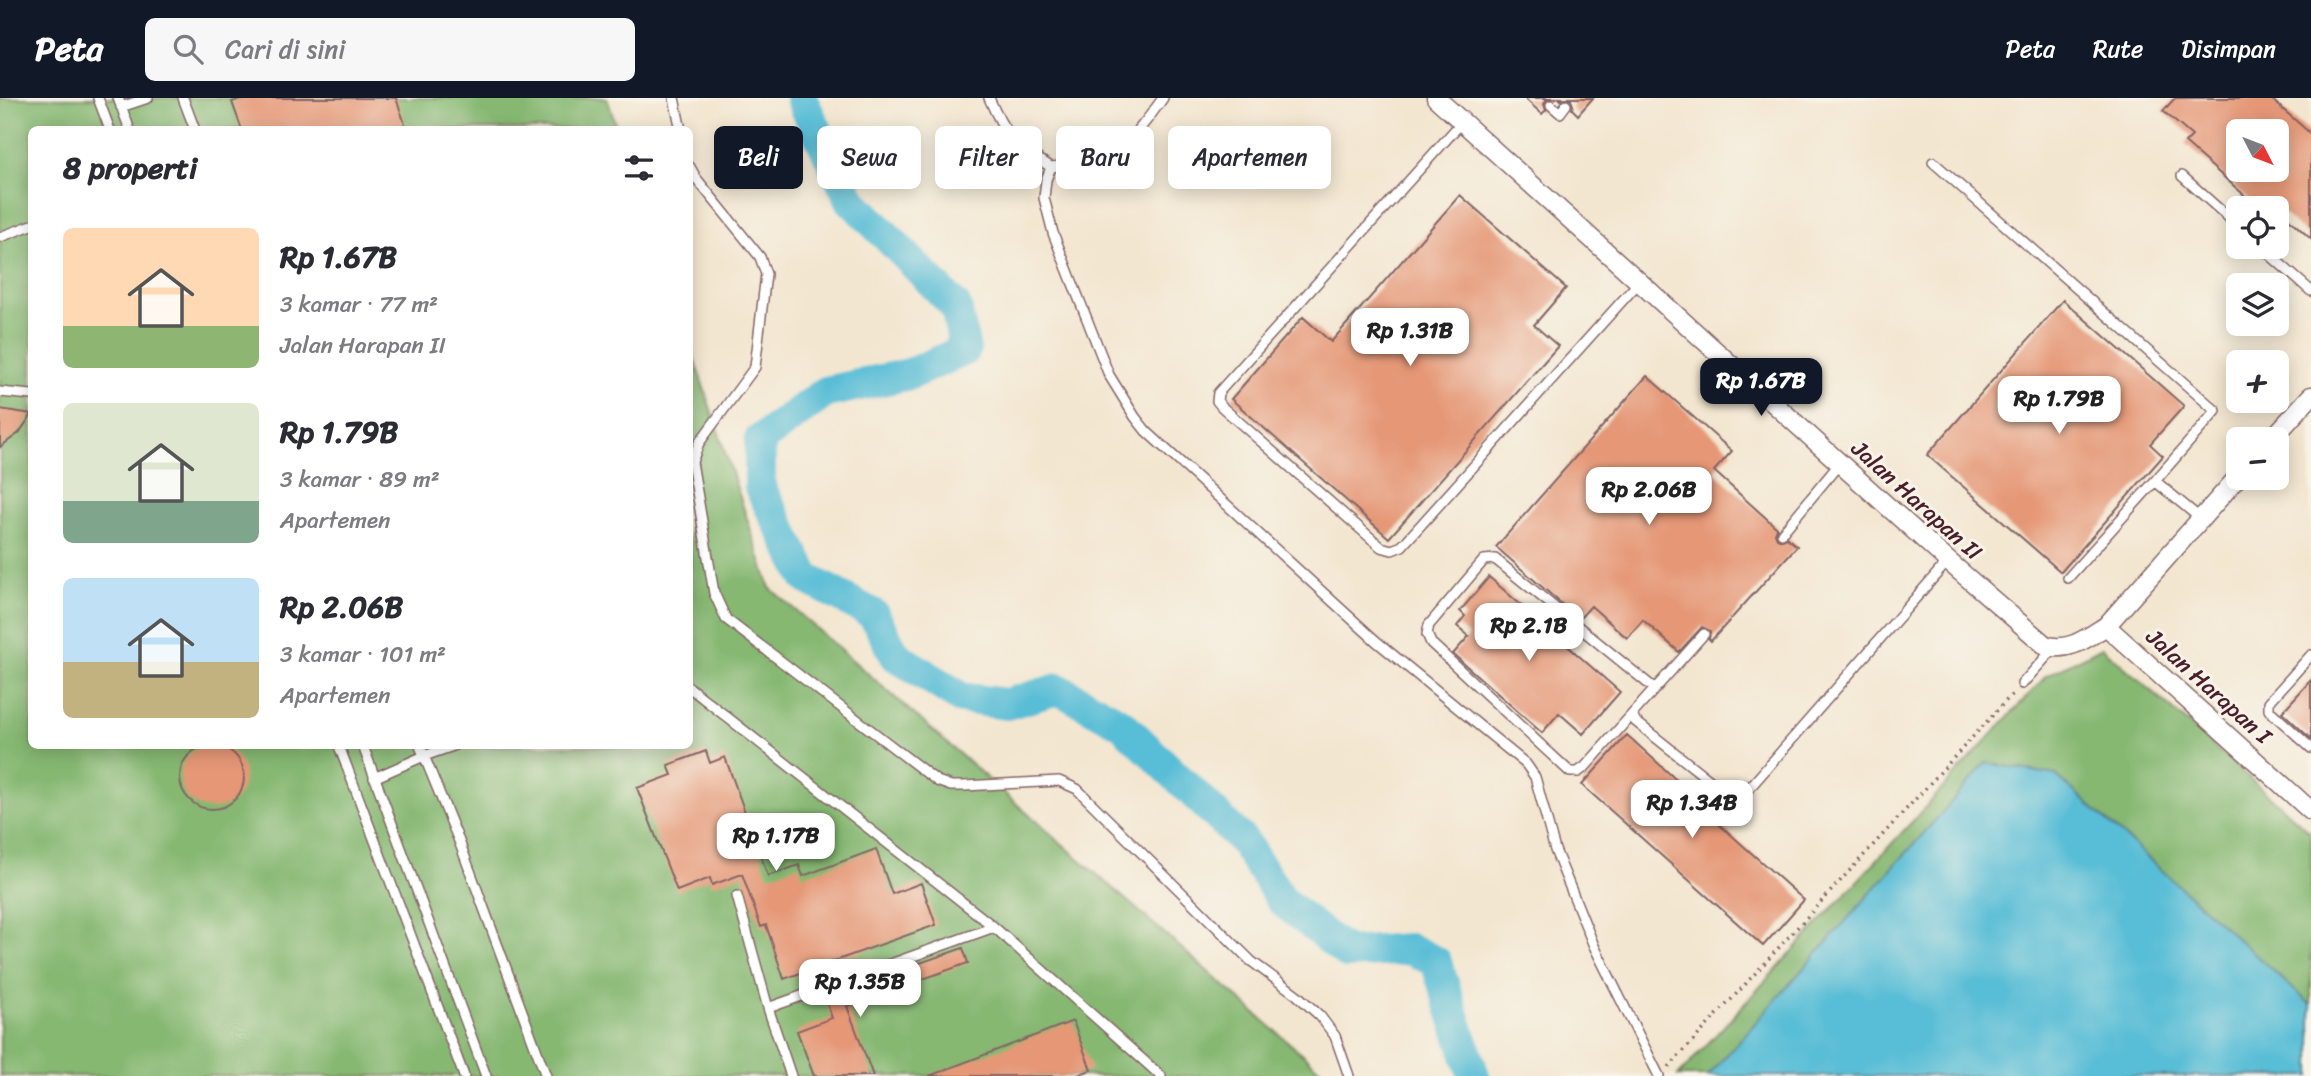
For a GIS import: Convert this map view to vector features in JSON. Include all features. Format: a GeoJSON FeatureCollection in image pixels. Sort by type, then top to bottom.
{"type":"FeatureCollection","features":[{"type":"Feature","properties":{"kind":"street","name":"Jalan Harapan II"},"geometry":{"type":"LineString","coordinates":[[1436,98],[1948,561],[2036,639],[2054,648]]}},
{"type":"Feature","properties":{"kind":"street"},"geometry":{"type":"LineString","coordinates":[[2283,427],[2311,396]]}},
{"type":"Feature","properties":{"kind":"street"},"geometry":{"type":"LineString","coordinates":[[2054,648],[2082,641],[2106,626],[2227,490]]}},
{"type":"Feature","properties":{"kind":"street","name":"Jalan Harapan I"},"geometry":{"type":"LineString","coordinates":[[2106,626],[2311,811]]}},
{"type":"Feature","properties":{"kind":"lane"},"geometry":{"type":"LineString","coordinates":[[98,98],[108,126]]}},
{"type":"Feature","properties":{"kind":"lane"},"geometry":{"type":"LineString","coordinates":[[129,126],[120,103],[148,98]]}},
{"type":"Feature","properties":{"kind":"lane"},"geometry":{"type":"LineString","coordinates":[[183,98],[194,126]]}},
{"type":"Feature","properties":{"kind":"lane"},"geometry":{"type":"LineString","coordinates":[[674,98],[680,126]]}},
{"type":"Feature","properties":{"kind":"lane"},"geometry":{"type":"LineString","coordinates":[[989,98],[1001,126],[1022,149],[1051,167],[1072,165],[1111,155],[1132,137],[1163,98]]}},
{"type":"Feature","properties":{"kind":"lane"},"geometry":{"type":"LineString","coordinates":[[1551,105],[1560,113],[1566,105]]}},
{"type":"Feature","properties":{"kind":"lane"},"geometry":{"type":"LineString","coordinates":[[1462,121],[1218,393],[1217,401],[1222,407],[1381,547],[1392,550],[1402,546],[1640,281]]}},
{"type":"Feature","properties":{"kind":"lane"},"geometry":{"type":"LineString","coordinates":[[1933,162],[2217,411],[2068,578]]}},
{"type":"Feature","properties":{"kind":"lane"},"geometry":{"type":"LineString","coordinates":[[1051,167],[1044,198],[1053,233],[1109,374],[1135,417],[1156,440],[1377,641],[1526,764],[1535,777],[1555,850],[1594,946],[1659,1076]]}},
{"type":"Feature","properties":{"kind":"lane"},"geometry":{"type":"LineString","coordinates":[[693,172],[760,257],[766,274],[755,368],[699,443],[693,459]]}},
{"type":"Feature","properties":{"kind":"lane"},"geometry":{"type":"LineString","coordinates":[[2182,176],[2226,215]]}},
{"type":"Feature","properties":{"kind":"lane"},"geometry":{"type":"LineString","coordinates":[[0,237],[28,226]]}},
{"type":"Feature","properties":{"kind":"lane"},"geometry":{"type":"LineString","coordinates":[[2275,259],[2311,291]]}},
{"type":"Feature","properties":{"kind":"lane"},"geometry":{"type":"LineString","coordinates":[[0,392],[28,395]]}},
{"type":"Feature","properties":{"kind":"lane"},"geometry":{"type":"LineString","coordinates":[[1782,533],[1840,463]]}},
{"type":"Feature","properties":{"kind":"lane"},"geometry":{"type":"LineString","coordinates":[[693,468],[714,593],[726,619],[937,781],[951,786],[1059,782],[1077,789],[1251,961],[1320,1016],[1335,1036],[1349,1076]]}},
{"type":"Feature","properties":{"kind":"lane"},"geometry":{"type":"LineString","coordinates":[[2155,481],[2201,519]]}},
{"type":"Feature","properties":{"kind":"lane"},"geometry":{"type":"LineString","coordinates":[[1655,689],[1495,559],[1484,559],[1429,625],[1427,634],[1431,643],[1570,772],[1577,772],[1585,767],[1633,716],[1636,709],[1655,689],[1704,634]]}},
{"type":"Feature","properties":{"kind":"lane"},"geometry":{"type":"LineString","coordinates":[[1633,716],[1635,722],[1728,795],[1736,797],[1745,793],[1948,561]]}},
{"type":"Feature","properties":{"kind":"lane"},"geometry":{"type":"LineString","coordinates":[[2022,684],[2054,648]]}},
{"type":"Feature","properties":{"kind":"lane"},"geometry":{"type":"LineString","coordinates":[[2311,654],[2269,702],[2269,710],[2311,748]]}},
{"type":"Feature","properties":{"kind":"lane"},"geometry":{"type":"LineString","coordinates":[[693,690],[993,927],[1161,1076]]}},
{"type":"Feature","properties":{"kind":"lane"},"geometry":{"type":"LineString","coordinates":[[340,749],[464,1076]]}},
{"type":"Feature","properties":{"kind":"lane"},"geometry":{"type":"LineString","coordinates":[[364,749],[486,1076]]}},
{"type":"Feature","properties":{"kind":"lane"},"geometry":{"type":"LineString","coordinates":[[421,749],[459,841],[546,1076]]}},
{"type":"Feature","properties":{"kind":"lane"},"geometry":{"type":"LineString","coordinates":[[374,778],[443,749]]}},
{"type":"Feature","properties":{"kind":"lane"},"geometry":{"type":"LineString","coordinates":[[737,896],[768,1008],[791,1076]]}},
{"type":"Feature","properties":{"kind":"lane"},"geometry":{"type":"LineString","coordinates":[[768,1008],[993,927]]}},
{"type":"Feature","properties":{"kind":"path"},"geometry":{"type":"LineString","coordinates":[[1668,1068],[2022,684]]}},
{"type":"Feature","properties":{"kind":"green space"},"geometry":{"type":"Polygon","coordinates":[[[0,98],[607,98],[616,126],[28,126],[28,749],[693,749],[693,355],[770,588],[1327,1076],[0,1076],[0,98]]]}},
{"type":"Feature","properties":{"kind":"green space"},"geometry":{"type":"Polygon","coordinates":[[[2102,647],[2311,833],[2311,1076],[1678,1076],[2046,676],[2102,647]]]}},
{"type":"Feature","properties":{"kind":"water"},"geometry":{"type":"Polygon","coordinates":[[[1986,763],[2056,775],[2311,1005],[2311,1076],[1708,1076],[1986,763]]]}},
{"type":"Feature","properties":{"kind":"building"},"geometry":{"type":"Polygon","coordinates":[[[242,98],[396,98],[406,126],[241,126],[232,102],[242,98]]]}},
{"type":"Feature","properties":{"kind":"building"},"geometry":{"type":"Polygon","coordinates":[[[1524,98],[1557,98],[1546,100],[1546,110],[1542,114],[1524,98]]]}},
{"type":"Feature","properties":{"kind":"building"},"geometry":{"type":"Polygon","coordinates":[[[1566,98],[1593,98],[1578,115],[1572,109],[1571,100],[1566,98]]]}},
{"type":"Feature","properties":{"kind":"building"},"geometry":{"type":"Polygon","coordinates":[[[2175,98],[2270,98],[2311,134],[2311,239],[2289,219],[2289,196],[2245,196],[2229,182],[2289,182],[2289,119],[2226,119],[2226,179],[2185,143],[2192,136],[2163,111],[2175,98]]]}},
{"type":"Feature","properties":{"kind":"building"},"geometry":{"type":"Polygon","coordinates":[[[1460,195],[1566,288],[1534,325],[1558,346],[1389,538],[1231,399],[1303,317],[1331,342],[1460,195]]]}},
{"type":"Feature","properties":{"kind":"building"},"geometry":{"type":"Polygon","coordinates":[[[2063,300],[2184,406],[2150,444],[2163,456],[2061,572],[1927,455],[2063,300]]]}},
{"type":"Feature","properties":{"kind":"building"},"geometry":{"type":"Polygon","coordinates":[[[1647,376],[1732,451],[1714,471],[1777,528],[1777,538],[1787,538],[1797,546],[1711,641],[1710,631],[1702,627],[1679,652],[1643,620],[1627,638],[1591,606],[1579,619],[1496,547],[1647,376]]]}},
{"type":"Feature","properties":{"kind":"building"},"geometry":{"type":"Polygon","coordinates":[[[0,409],[28,413],[28,420],[19,433],[0,447],[0,409]]]}},
{"type":"Feature","properties":{"kind":"building"},"geometry":{"type":"Polygon","coordinates":[[[1489,577],[1620,692],[1583,734],[1559,713],[1542,733],[1453,654],[1469,636],[1457,626],[1465,616],[1460,611],[1489,577]]]}},
{"type":"Feature","properties":{"kind":"building"},"geometry":{"type":"Polygon","coordinates":[[[2311,680],[2311,739],[2282,712],[2311,680]]]}},
{"type":"Feature","properties":{"kind":"building"},"geometry":{"type":"Polygon","coordinates":[[[1627,735],[1714,814],[1711,817],[1804,900],[1763,946],[1582,785],[1627,735]]]}},
{"type":"Feature","properties":{"kind":"building"},"geometry":{"type":"Polygon","coordinates":[[[198,749],[226,749],[238,759],[243,771],[243,783],[238,795],[230,803],[212,809],[194,803],[186,795],[180,777],[186,759],[198,749]]]}},
{"type":"Feature","properties":{"kind":"building"},"geometry":{"type":"Polygon","coordinates":[[[706,751],[710,763],[725,757],[768,876],[799,865],[803,876],[876,849],[892,894],[921,883],[936,925],[784,979],[766,925],[761,927],[742,874],[712,885],[710,878],[677,891],[637,788],[672,775],[668,765],[706,751]]]}},
{"type":"Feature","properties":{"kind":"building"},"geometry":{"type":"Polygon","coordinates":[[[963,948],[968,963],[847,1006],[873,1076],[814,1076],[797,1031],[832,1018],[824,996],[963,948]]]}},
{"type":"Feature","properties":{"kind":"building"},"geometry":{"type":"Polygon","coordinates":[[[1073,1021],[1091,1070],[1075,1076],[929,1076],[1073,1021]]]}},
{"type":"Feature","properties":{"kind":"waterway"},"geometry":{"type":"LineString","coordinates":[[801,98],[851,200],[956,307],[965,350],[910,374],[826,392],[760,440],[760,487],[806,578],[873,614],[896,656],[961,698],[1007,704],[1058,689],[1122,724],[1243,841],[1283,902],[1347,953],[1410,949],[1436,962],[1474,1076]]}}]}
